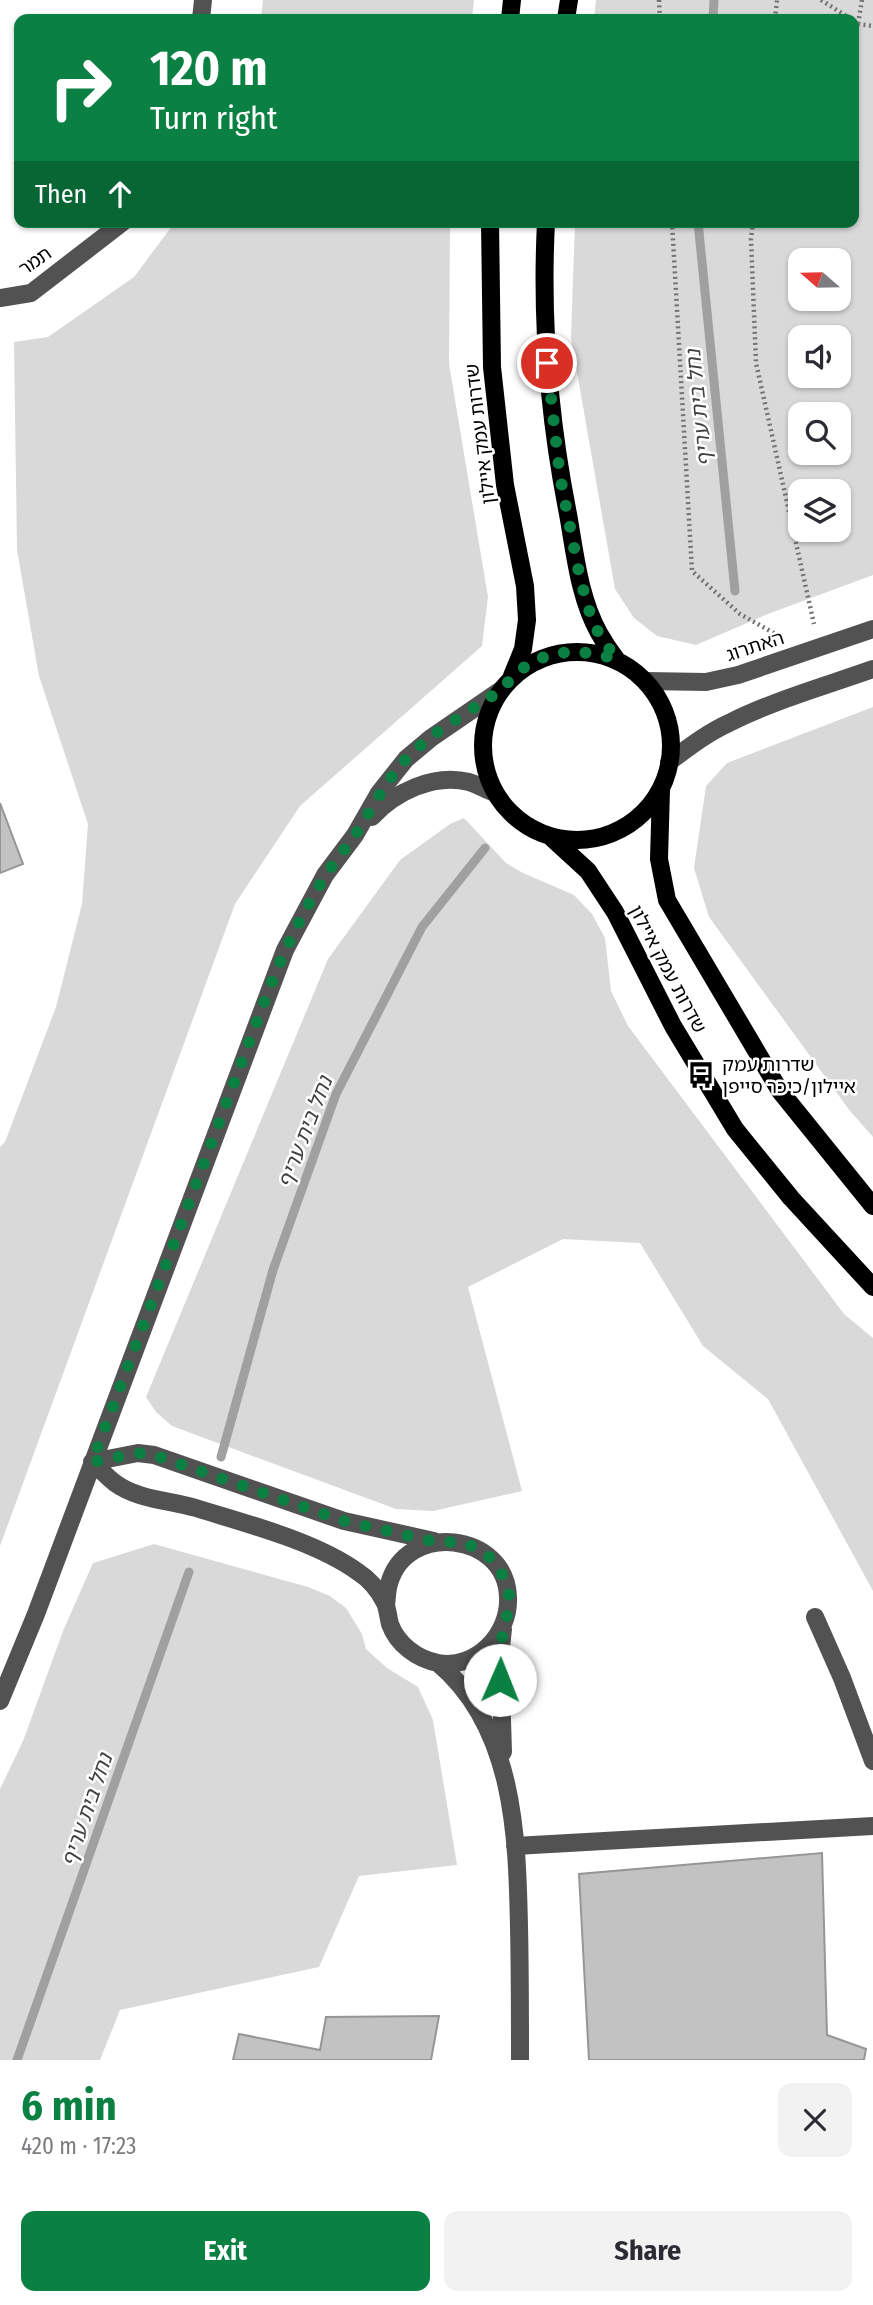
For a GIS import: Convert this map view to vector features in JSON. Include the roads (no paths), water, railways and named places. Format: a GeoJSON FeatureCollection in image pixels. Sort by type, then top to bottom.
{"type":"FeatureCollection","features":[{"type":"Feature","properties":{"kind":"main road","name":"שדרות עמק איילון"},"geometry":{"type":"LineString","coordinates":[[491,228],[492,367],[505,485],[524,586],[527,620],[523,649],[506,684]]}},
{"type":"Feature","properties":{"kind":"main road"},"geometry":{"type":"LineString","coordinates":[[546,228],[547,363],[560,476],[589,610],[598,632],[616,659]]}},
{"type":"Feature","properties":{"kind":"main road"},"geometry":{"type":"LineString","coordinates":[[572,651],[594,652],[616,659],[646,681],[659,699],[668,720],[671,743],[661,790],[641,816],[614,833],[584,841],[552,838],[529,828],[510,813],[495,793],[486,773],[482,752],[490,709],[506,684],[529,664],[549,655],[572,651]]}},
{"type":"Feature","properties":{"kind":"main road","name":"שדרות עמק איילון"},"geometry":{"type":"LineString","coordinates":[[661,790],[659,859],[667,900],[780,1091],[873,1206]]}},
{"type":"Feature","properties":{"kind":"main road","name":"שדרות עמק איילון"},"geometry":{"type":"LineString","coordinates":[[552,838],[588,871],[615,912],[673,1026],[735,1129],[791,1198],[873,1287]]}},
{"type":"Feature","properties":{"kind":"street","name":"תמר"},"geometry":{"type":"LineString","coordinates":[[0,298],[31,293],[115,228]]}},
{"type":"Feature","properties":{"kind":"street","name":"האתרוג"},"geometry":{"type":"LineString","coordinates":[[646,681],[706,682],[738,675],[873,629]]}},
{"type":"Feature","properties":{"kind":"street"},"geometry":{"type":"LineString","coordinates":[[669,762],[728,723],[873,669]]}},
{"type":"Feature","properties":{"kind":"street"},"geometry":{"type":"LineString","coordinates":[[0,1701],[23,1647],[285,950],[325,876],[355,835],[379,793],[406,759],[506,684]]}},
{"type":"Feature","properties":{"kind":"street"},"geometry":{"type":"LineString","coordinates":[[355,835],[380,808],[399,794],[424,783],[468,782],[495,793]]}},
{"type":"Feature","properties":{"kind":"street"},"geometry":{"type":"LineString","coordinates":[[92,1462],[138,1453],[154,1455],[344,1521],[437,1542]]}},
{"type":"Feature","properties":{"kind":"street"},"geometry":{"type":"LineString","coordinates":[[92,1462],[117,1485],[144,1496],[196,1508],[314,1547],[358,1572],[373,1586],[386,1605],[391,1625],[402,1643],[418,1656],[439,1663],[471,1659],[483,1652],[503,1629]]}},
{"type":"Feature","properties":{"kind":"street"},"geometry":{"type":"LineString","coordinates":[[386,1605],[389,1584],[401,1562],[426,1544],[462,1542],[479,1549],[493,1560],[509,1593],[500,1656],[504,1773]]}},
{"type":"Feature","properties":{"kind":"street"},"geometry":{"type":"LineString","coordinates":[[815,1617],[842,1678],[873,1761]]}},
{"type":"Feature","properties":{"kind":"street"},"geometry":{"type":"LineString","coordinates":[[439,1663],[457,1679],[475,1704],[491,1735],[513,1812],[518,1886],[520,2060]]}},
{"type":"Feature","properties":{"kind":"street"},"geometry":{"type":"LineString","coordinates":[[515,1846],[873,1826]]}},
{"type":"Feature","properties":{"kind":"waterway","name":"נחל בית עריף"},"geometry":{"type":"LineString","coordinates":[[713,14],[714,0]]}},
{"type":"Feature","properties":{"kind":"waterway","name":"נחל בית עריף"},"geometry":{"type":"LineString","coordinates":[[699,228],[735,591]]}},
{"type":"Feature","properties":{"kind":"waterway","name":"נחל בית עריף"},"geometry":{"type":"LineString","coordinates":[[221,1457],[273,1270],[336,1094],[422,927],[485,848]]}},
{"type":"Feature","properties":{"kind":"waterway","name":"נחל בית עריף"},"geometry":{"type":"LineString","coordinates":[[17,2060],[189,1572]]}},
{"type":"Feature","properties":{"kind":"place","name":"שדרות עמק איילון/כיכר סייפן"},"geometry":{"type":"Point","coordinates":[701,1075]}}]}
